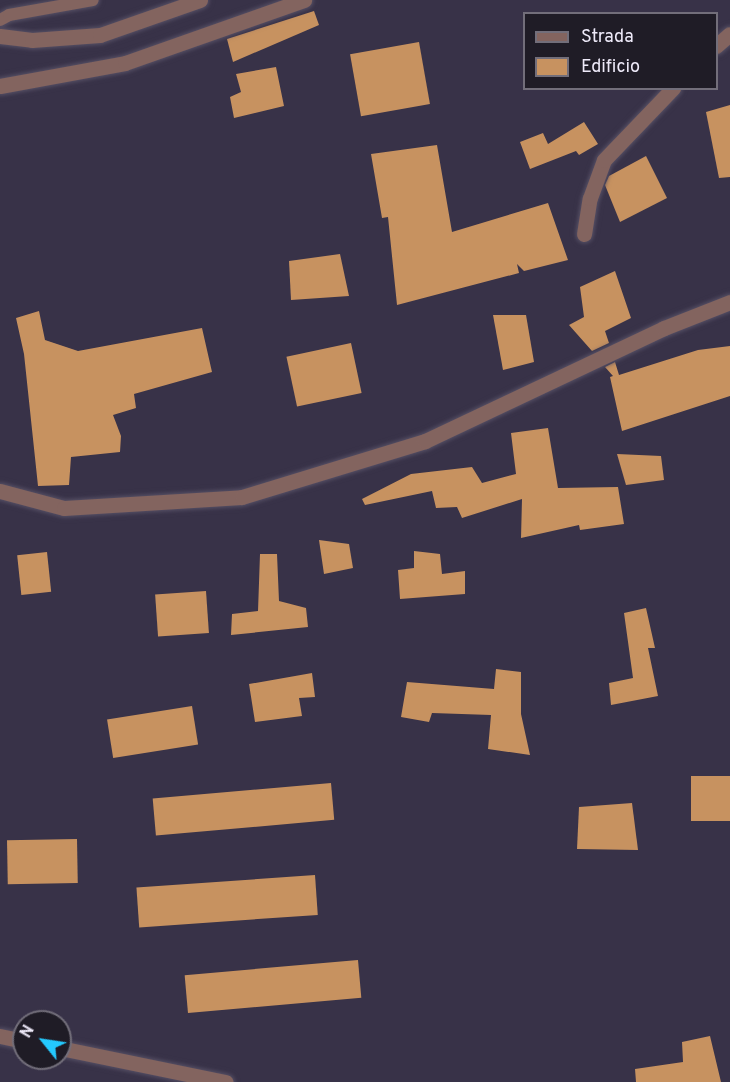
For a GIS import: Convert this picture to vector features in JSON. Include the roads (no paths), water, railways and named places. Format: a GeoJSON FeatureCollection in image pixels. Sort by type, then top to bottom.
{"type":"FeatureCollection","features":[{"type":"Feature","properties":{"kind":"street"},"geometry":{"type":"LineString","coordinates":[[0,36],[32,40],[100,35],[200,0]]}},
{"type":"Feature","properties":{"kind":"street"},"geometry":{"type":"LineString","coordinates":[[0,86],[125,63],[304,0]]}},
{"type":"Feature","properties":{"kind":"street"},"geometry":{"type":"LineString","coordinates":[[718,45],[730,34]]}},
{"type":"Feature","properties":{"kind":"street"},"geometry":{"type":"LineString","coordinates":[[584,234],[590,198],[604,160],[671,90]]}},
{"type":"Feature","properties":{"kind":"street"},"geometry":{"type":"LineString","coordinates":[[0,491],[64,508],[242,497],[425,441],[664,328],[730,302]]}},
{"type":"Feature","properties":{"kind":"street"},"geometry":{"type":"LineString","coordinates":[[72,1051],[194,1079],[226,1082]]}},
{"type":"Feature","properties":{"kind":"lane"},"geometry":{"type":"LineString","coordinates":[[0,20],[9,15],[93,0]]}}]}
